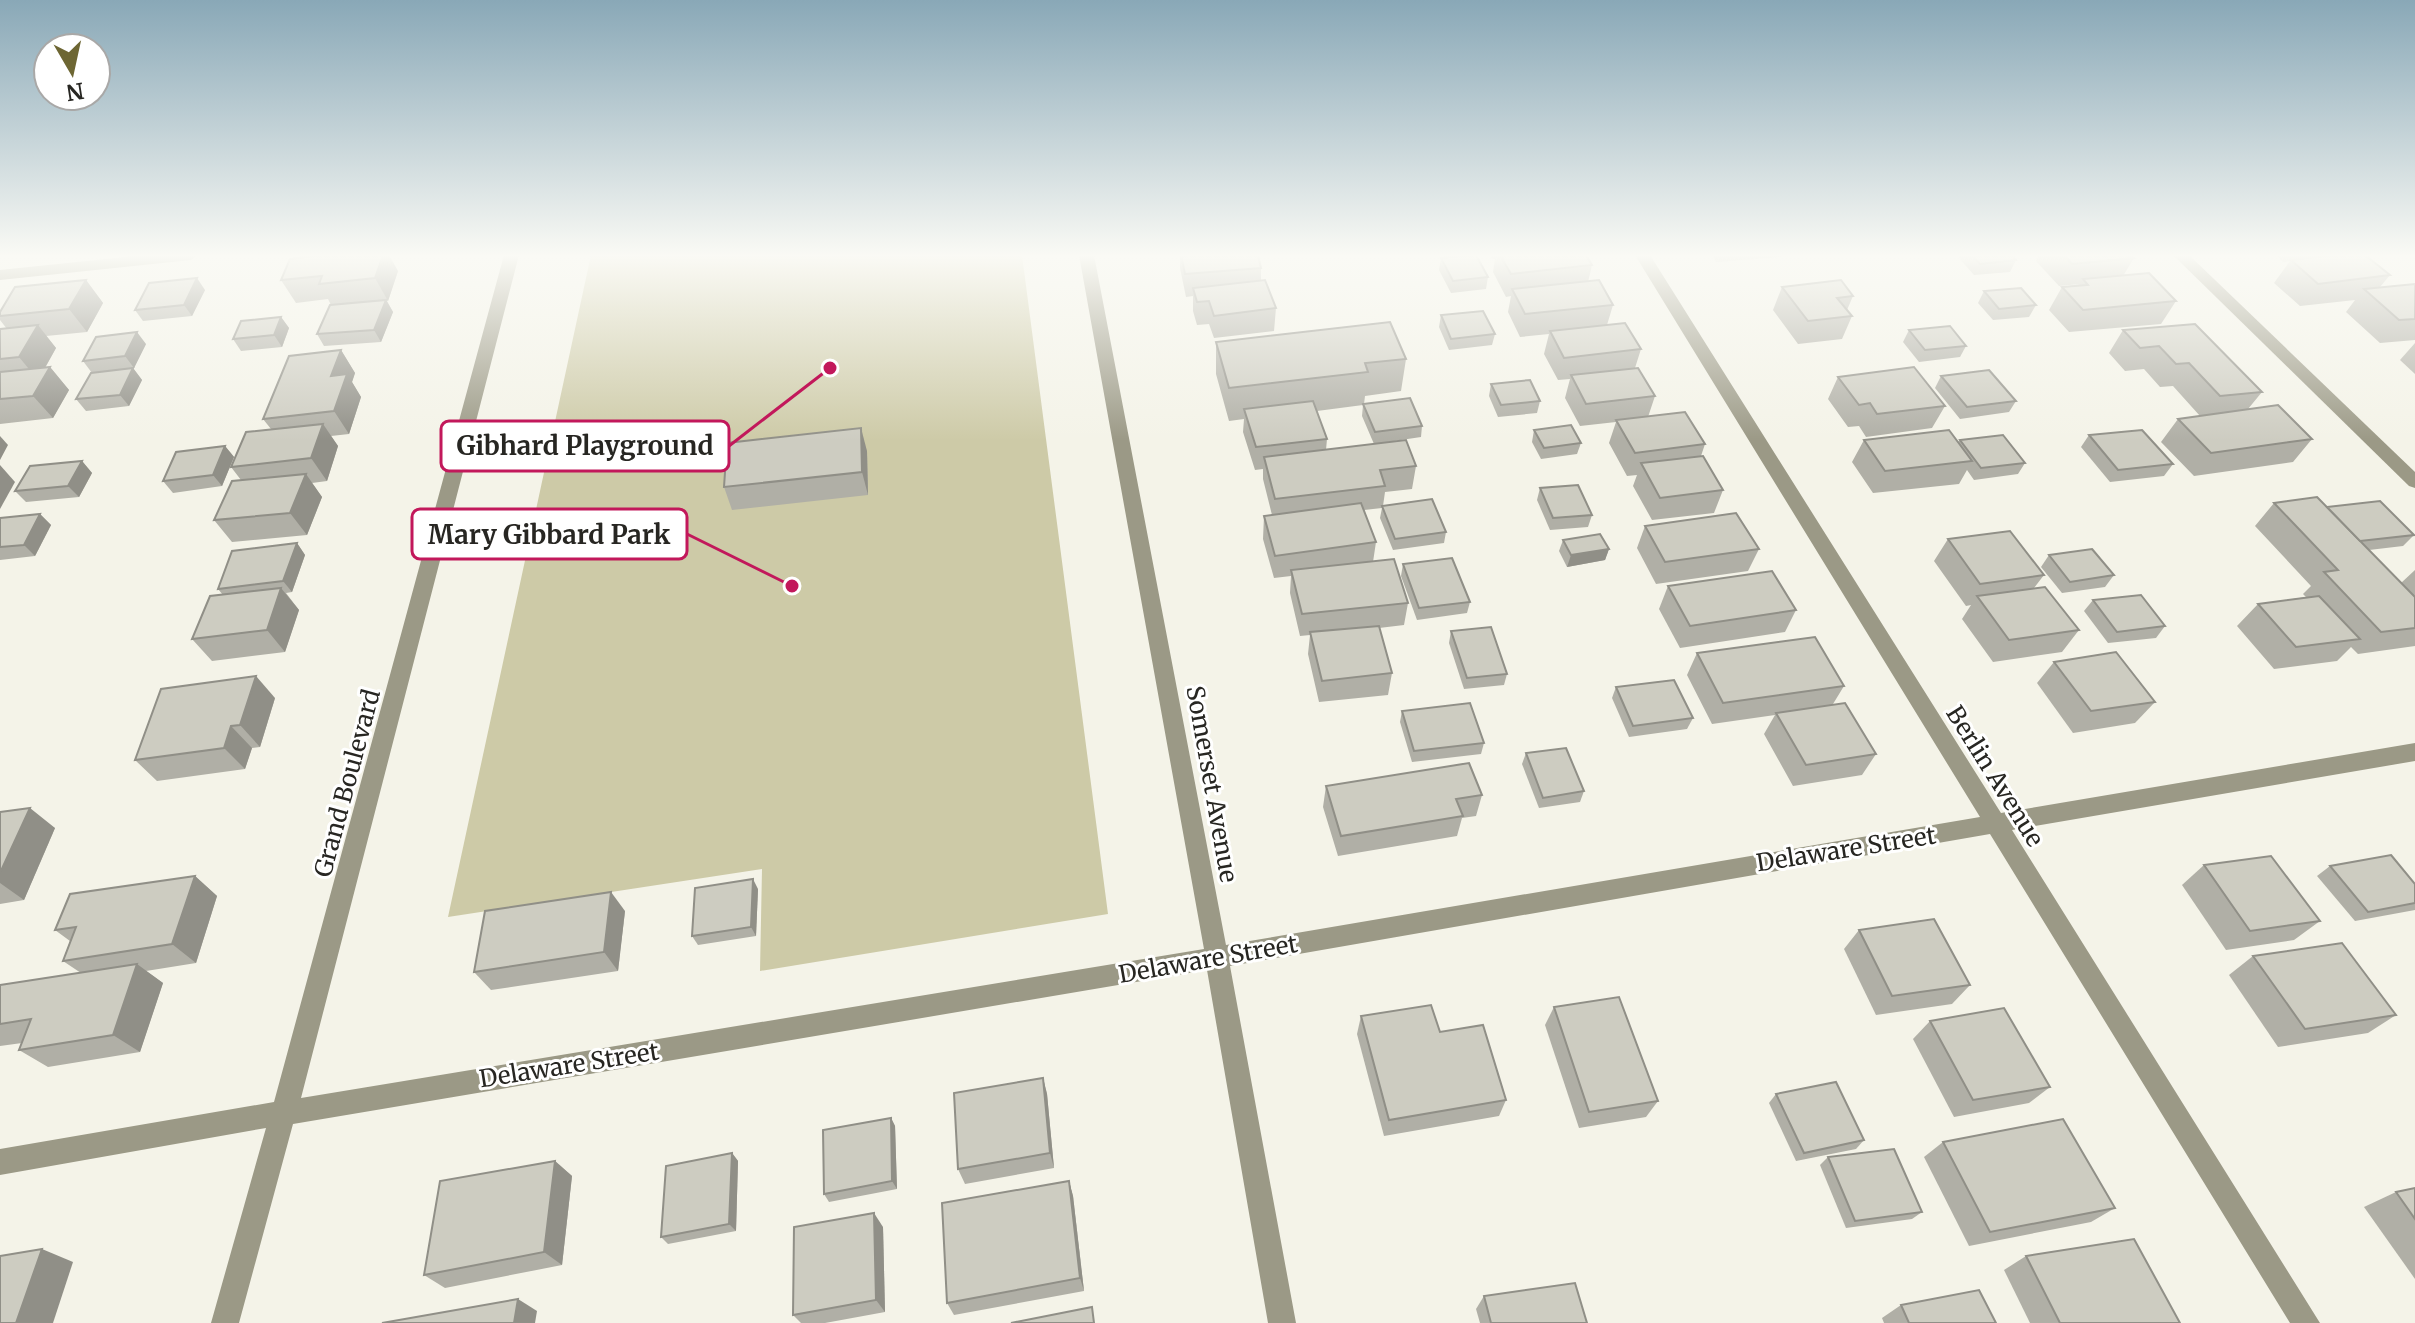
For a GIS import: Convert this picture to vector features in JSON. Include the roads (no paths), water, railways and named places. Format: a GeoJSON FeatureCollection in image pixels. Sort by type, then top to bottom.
{"type":"FeatureCollection","features":[{"type":"Feature","properties":{"kind":"street","name":"Grand Boulevard"},"geometry":{"type":"LineString","coordinates":[[225,1323],[338,918],[496,317]]}},
{"type":"Feature","properties":{"kind":"street","name":"Somerset Avenue"},"geometry":{"type":"LineString","coordinates":[[1098,317],[1168,683],[1282,1323]]}},
{"type":"Feature","properties":{"kind":"street","name":"Berlin Avenue"},"geometry":{"type":"LineString","coordinates":[[1680,317],[2306,1323]]}},
{"type":"Feature","properties":{"kind":"street"},"geometry":{"type":"LineString","coordinates":[[2244,317],[2415,482]]}},
{"type":"Feature","properties":{"kind":"street","name":"Delaware Street"},"geometry":{"type":"LineString","coordinates":[[0,1162],[2415,752]]}},
{"type":"Feature","properties":{"kind":"place","name":"Gibhard Playground"},"geometry":{"type":"Point","coordinates":[830,368]}},
{"type":"Feature","properties":{"kind":"place","name":"Mary Gibbard Park"},"geometry":{"type":"Point","coordinates":[792,586]}}]}
